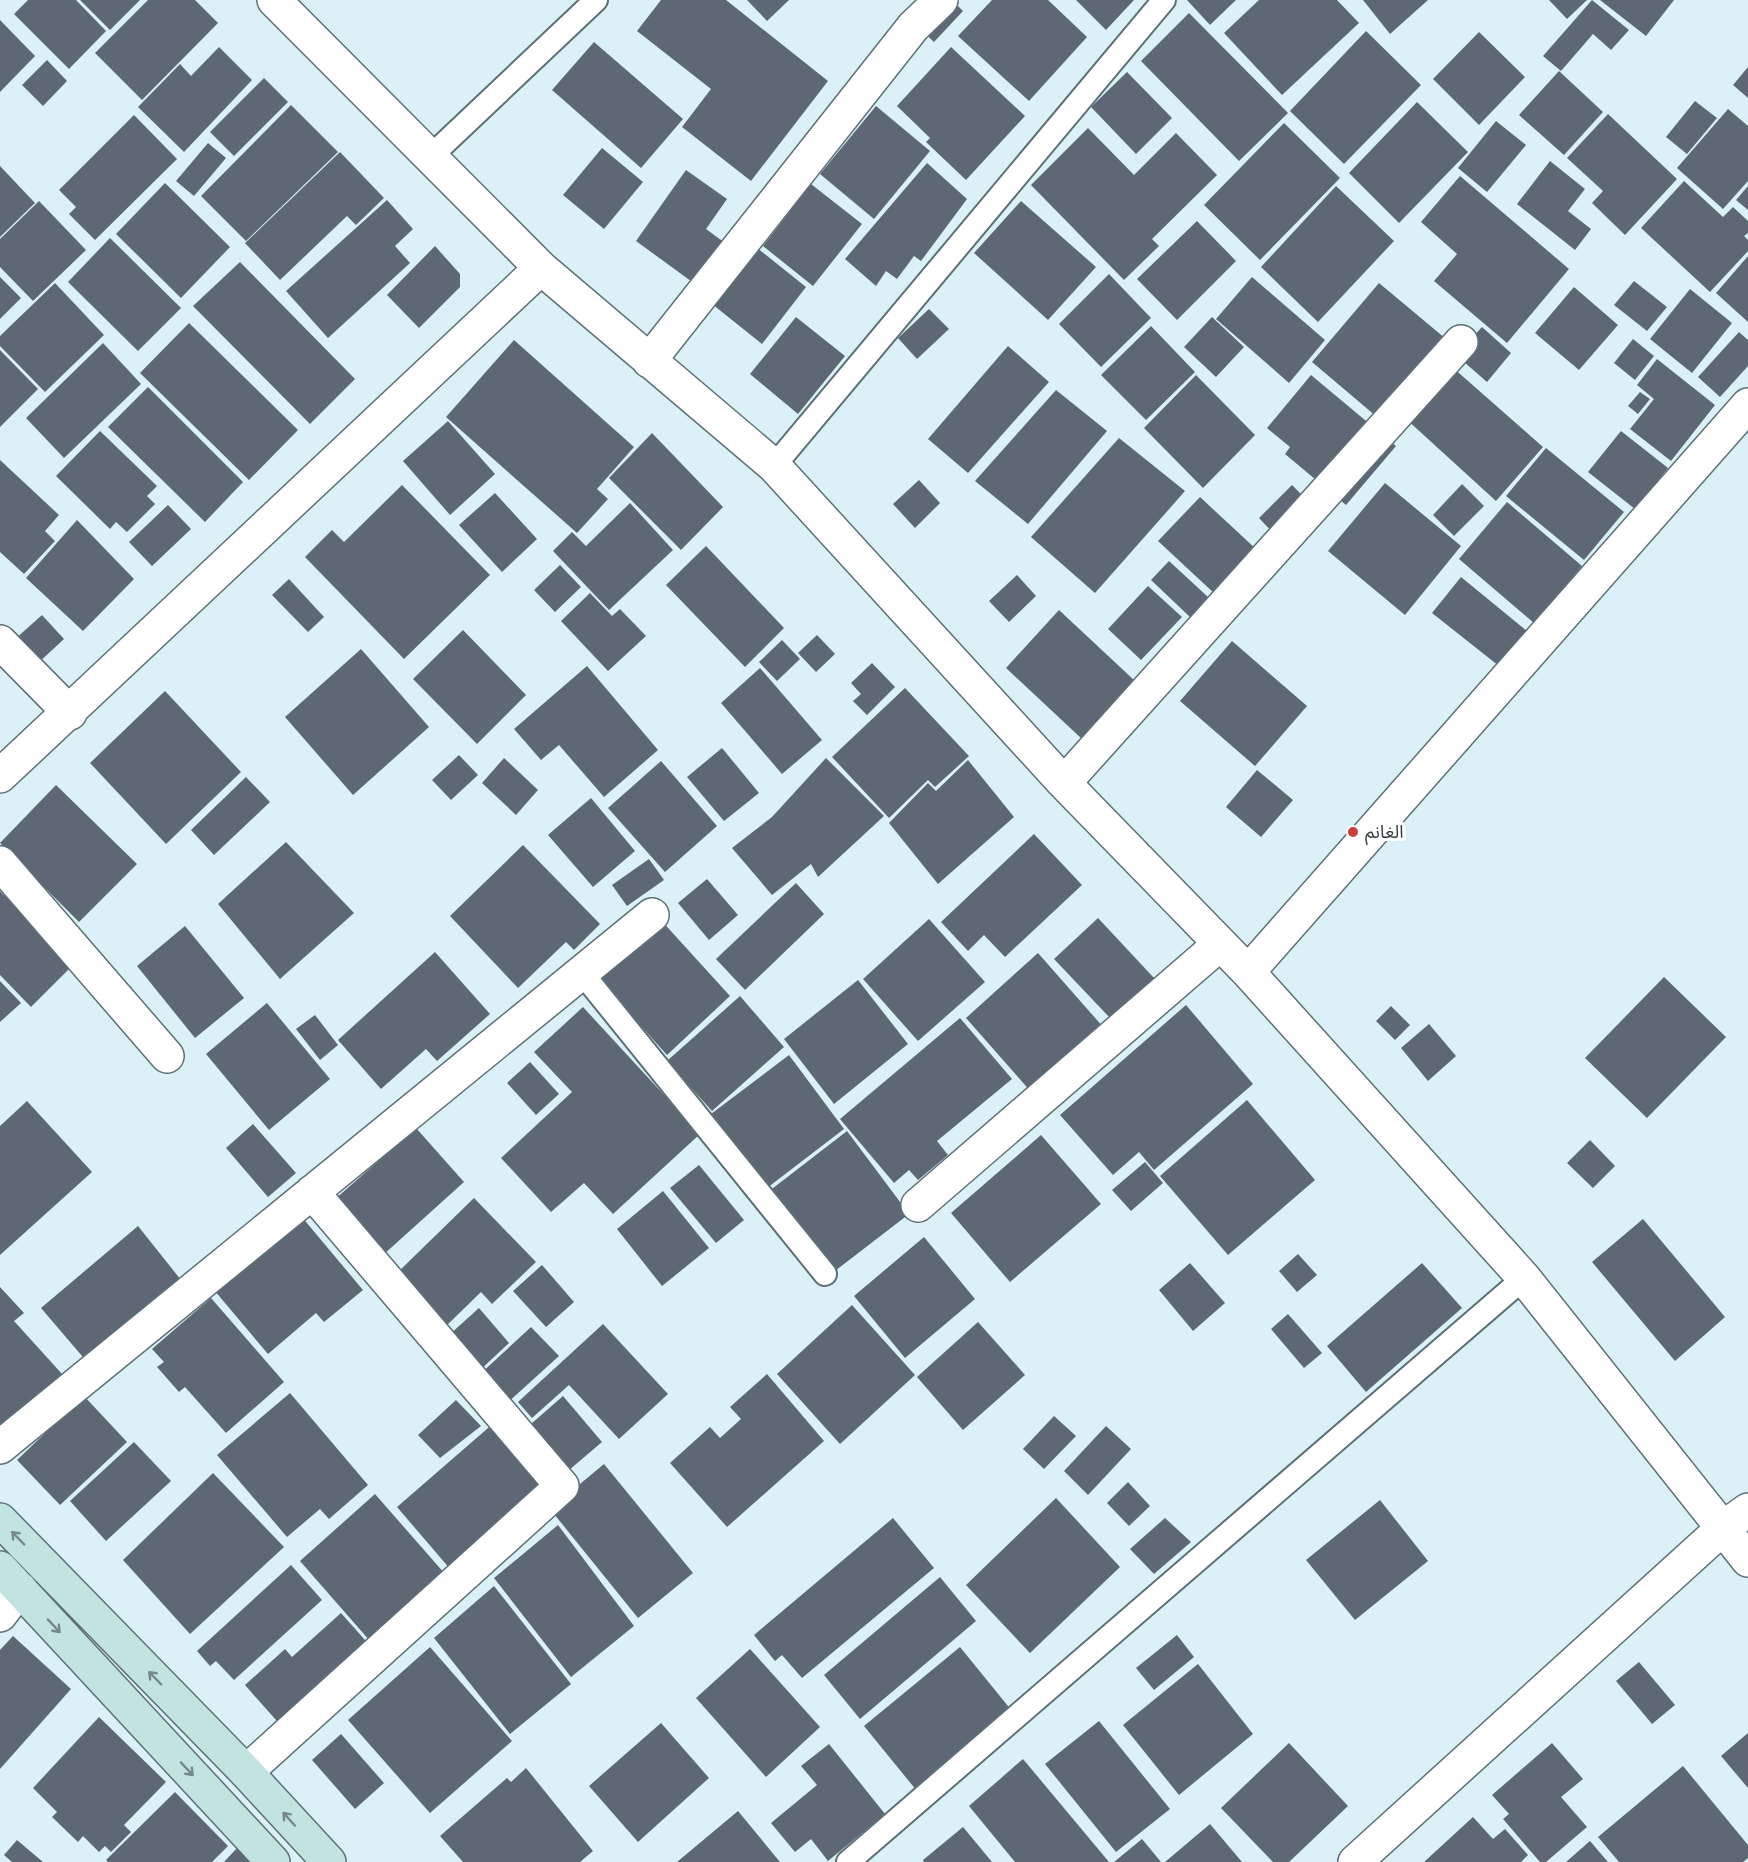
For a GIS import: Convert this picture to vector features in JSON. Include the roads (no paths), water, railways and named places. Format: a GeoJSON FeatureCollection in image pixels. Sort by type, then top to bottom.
{"type":"FeatureCollection","features":[{"type":"Feature","properties":{"kind":"street"},"geometry":{"type":"LineString","coordinates":[[274,0],[541,268],[774,465],[1064,783],[1248,972],[1524,1278],[1736,1519],[1748,1560]]}},
{"type":"Feature","properties":{"kind":"street"},"geometry":{"type":"LineString","coordinates":[[649,361],[913,27],[941,0]]}},
{"type":"Feature","properties":{"kind":"street"},"geometry":{"type":"LineString","coordinates":[[0,776],[70,713],[541,268]]}},
{"type":"Feature","properties":{"kind":"street"},"geometry":{"type":"LineString","coordinates":[[1064,783],[1461,342]]}},
{"type":"Feature","properties":{"kind":"street"},"geometry":{"type":"LineString","coordinates":[[1248,972],[1748,405]]}},
{"type":"Feature","properties":{"kind":"street"},"geometry":{"type":"LineString","coordinates":[[0,642],[70,713]]}},
{"type":"Feature","properties":{"kind":"street"},"geometry":{"type":"LineString","coordinates":[[0,863],[167,1056]]}},
{"type":"Feature","properties":{"kind":"street"},"geometry":{"type":"LineString","coordinates":[[0,1447],[652,915]]}},
{"type":"Feature","properties":{"kind":"street"},"geometry":{"type":"LineString","coordinates":[[918,1205],[1220,944]]}},
{"type":"Feature","properties":{"kind":"street"},"geometry":{"type":"LineString","coordinates":[[246,1772],[562,1486],[312,1192]]}},
{"type":"Feature","properties":{"kind":"street"},"geometry":{"type":"LineString","coordinates":[[1355,1862],[1736,1519]]}},
{"type":"Feature","properties":{"kind":"street"},"geometry":{"type":"LineString","coordinates":[[0,1520],[246,1772],[329,1862]]}},
{"type":"Feature","properties":{"kind":"street"},"geometry":{"type":"LineString","coordinates":[[0,1615],[10,1578]]}},
{"type":"Feature","properties":{"kind":"street"},"geometry":{"type":"LineString","coordinates":[[10,1578],[273,1862]]}},
{"type":"Feature","properties":{"kind":"lane"},"geometry":{"type":"LineString","coordinates":[[430,157],[596,0]]}},
{"type":"Feature","properties":{"kind":"lane"},"geometry":{"type":"LineString","coordinates":[[774,465],[1164,0]]}},
{"type":"Feature","properties":{"kind":"lane"},"geometry":{"type":"LineString","coordinates":[[582,973],[825,1274]]}},
{"type":"Feature","properties":{"kind":"lane"},"geometry":{"type":"LineString","coordinates":[[848,1862],[1524,1278]]}},
{"type":"Feature","properties":{"kind":"place","name":"الغانم"},"geometry":{"type":"Point","coordinates":[1353,832]}}]}
